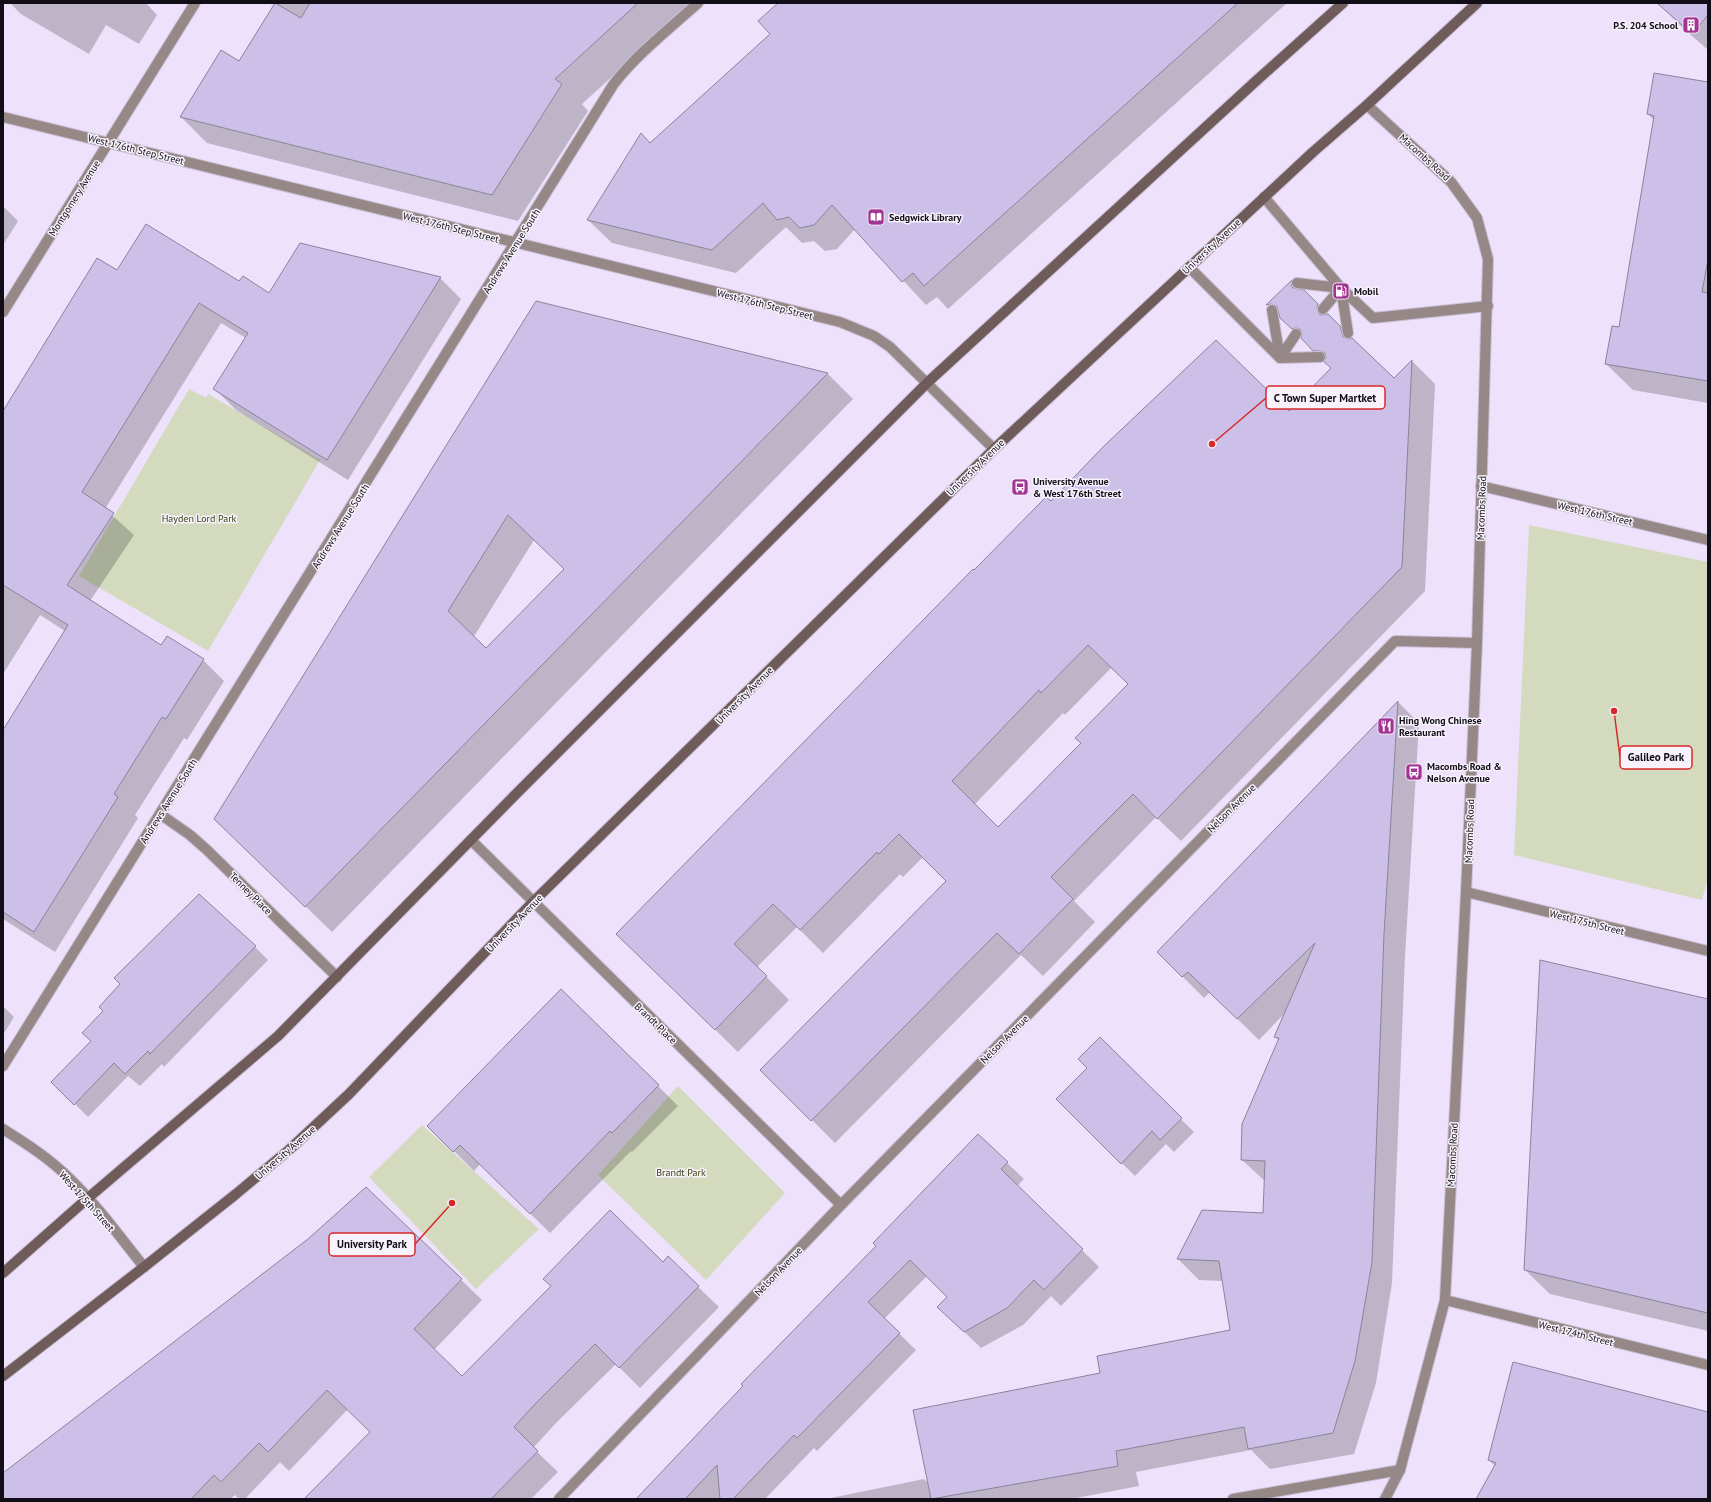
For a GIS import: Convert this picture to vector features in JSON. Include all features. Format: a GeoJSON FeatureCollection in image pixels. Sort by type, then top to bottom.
{"type":"FeatureCollection","features":[{"type":"Feature","properties":{"kind":"main road"},"geometry":{"type":"LineString","coordinates":[[3,1273],[88,1198],[272,1041],[337,978],[471,840],[928,382],[1250,86],[1343,3]]}},
{"type":"Feature","properties":{"kind":"main road","name":"University Avenue"},"geometry":{"type":"LineString","coordinates":[[3,1376],[144,1267],[290,1149],[349,1094],[533,902],[994,449],[1264,197],[1367,106],[1477,3]]}},
{"type":"Feature","properties":{"kind":"street","name":"Montgomery Avenue"},"geometry":{"type":"LineString","coordinates":[[3,312],[195,3]]}},
{"type":"Feature","properties":{"kind":"street","name":"Andrews Avenue South"},"geometry":{"type":"LineString","coordinates":[[3,1066],[625,70],[698,3]]}},
{"type":"Feature","properties":{"kind":"street","name":"Macombs Road"},"geometry":{"type":"LineString","coordinates":[[1367,106],[1452,182],[1477,218],[1488,259],[1488,306],[1477,643],[1445,1300],[1400,1470],[1385,1499]]}},
{"type":"Feature","properties":{"kind":"street","name":"West 176th Step Street"},"geometry":{"type":"LineString","coordinates":[[3,117],[840,322],[874,336],[890,347],[928,382]]}},
{"type":"Feature","properties":{"kind":"street"},"geometry":{"type":"LineString","coordinates":[[1264,197],[1341,288],[1373,318],[1488,306]]}},
{"type":"Feature","properties":{"kind":"street"},"geometry":{"type":"LineString","coordinates":[[1189,267],[1280,358],[1320,357]]}},
{"type":"Feature","properties":{"kind":"street"},"geometry":{"type":"LineString","coordinates":[[1297,284],[1341,288]]}},
{"type":"Feature","properties":{"kind":"street"},"geometry":{"type":"LineString","coordinates":[[1323,309],[1341,288]]}},
{"type":"Feature","properties":{"kind":"street"},"geometry":{"type":"LineString","coordinates":[[1341,288],[1348,333]]}},
{"type":"Feature","properties":{"kind":"street"},"geometry":{"type":"LineString","coordinates":[[1272,310],[1280,358]]}},
{"type":"Feature","properties":{"kind":"street"},"geometry":{"type":"LineString","coordinates":[[1280,358],[1296,334]]}},
{"type":"Feature","properties":{"kind":"street"},"geometry":{"type":"LineString","coordinates":[[928,382],[994,449]]}},
{"type":"Feature","properties":{"kind":"street","name":"West 176th Street"},"geometry":{"type":"LineString","coordinates":[[1481,486],[1708,540]]}},
{"type":"Feature","properties":{"kind":"street","name":"Nelson Avenue"},"geometry":{"type":"LineString","coordinates":[[559,1499],[841,1205],[1395,641],[1477,643]]}},
{"type":"Feature","properties":{"kind":"street","name":"Tenney Place"},"geometry":{"type":"LineString","coordinates":[[160,814],[185,831],[207,850],[337,978]]}},
{"type":"Feature","properties":{"kind":"street","name":"Brandt Place"},"geometry":{"type":"LineString","coordinates":[[471,840],[841,1205]]}},
{"type":"Feature","properties":{"kind":"street","name":"West 175th Street"},"geometry":{"type":"LineString","coordinates":[[1466,892],[1708,951]]}},
{"type":"Feature","properties":{"kind":"street","name":"West 175th Street"},"geometry":{"type":"LineString","coordinates":[[3,1129],[50,1161],[88,1198],[144,1267]]}},
{"type":"Feature","properties":{"kind":"street","name":"West 174th Street"},"geometry":{"type":"LineString","coordinates":[[1445,1300],[1708,1365]]}},
{"type":"Feature","properties":{"kind":"street"},"geometry":{"type":"LineString","coordinates":[[1233,1499],[1400,1470]]}},
{"type":"Feature","properties":{"kind":"green space","name":"Hayden Lord Park"},"geometry":{"type":"Polygon","coordinates":[[[189,389],[206,398],[208,394],[320,460],[208,651],[79,576],[189,389]]]}},
{"type":"Feature","properties":{"kind":"green space"},"geometry":{"type":"Polygon","coordinates":[[[1529,525],[1708,562],[1708,878],[1702,900],[1514,855],[1529,525]]]}},
{"type":"Feature","properties":{"kind":"green space","name":"Brandt Park"},"geometry":{"type":"Polygon","coordinates":[[[678,1086],[785,1193],[706,1280],[598,1175],[678,1086]]]}},
{"type":"Feature","properties":{"kind":"green space"},"geometry":{"type":"Polygon","coordinates":[[[422,1125],[539,1229],[476,1289],[369,1177],[422,1125]]]}},
{"type":"Feature","properties":{"kind":"building"},"geometry":{"type":"Polygon","coordinates":[[[275,3],[301,18],[310,3],[638,3],[555,79],[562,84],[492,195],[180,117],[221,50],[239,61],[275,3]]]}},
{"type":"Feature","properties":{"kind":"building"},"geometry":{"type":"Polygon","coordinates":[[[778,3],[1238,3],[924,286],[913,273],[902,282],[832,205],[814,225],[800,228],[789,217],[777,220],[763,203],[712,250],[587,220],[641,133],[650,143],[770,34],[758,21],[778,3]]]}},
{"type":"Feature","properties":{"kind":"building","name":"P.S. 204 School"},"geometry":{"type":"Polygon","coordinates":[[[1657,3],[1708,3],[1708,15],[1692,34],[1657,3]]]}},
{"type":"Feature","properties":{"kind":"building"},"geometry":{"type":"Polygon","coordinates":[[[1654,73],[1708,82],[1708,259],[1702,292],[1708,293],[1708,381],[1605,364],[1612,326],[1619,327],[1654,116],[1647,114],[1654,73]]]}},
{"type":"Feature","properties":{"kind":"building"},"geometry":{"type":"Polygon","coordinates":[[[146,224],[239,281],[243,276],[269,293],[300,243],[441,277],[327,460],[213,389],[248,333],[199,303],[82,492],[114,513],[67,585],[161,645],[167,636],[204,659],[166,719],[162,717],[114,794],[118,797],[34,932],[3,912],[3,730],[68,625],[3,585],[3,411],[97,258],[117,270],[146,224]]]}},
{"type":"Feature","properties":{"kind":"building"},"geometry":{"type":"Polygon","coordinates":[[[1292,280],[1291,285],[1293,288],[1304,290],[1318,304],[1317,308],[1319,314],[1328,314],[1340,326],[1343,337],[1349,339],[1352,338],[1394,378],[1412,360],[1402,567],[1157,819],[1133,794],[1097,830],[1051,877],[1073,899],[1019,954],[997,933],[811,1121],[760,1070],[946,881],[899,834],[879,854],[877,852],[800,930],[773,904],[734,944],[767,976],[715,1030],[616,934],[973,569],[974,570],[1046,497],[1051,501],[1104,446],[1216,340],[1289,411],[1331,368],[1324,362],[1326,357],[1325,353],[1313,351],[1301,338],[1302,334],[1300,329],[1292,329],[1280,318],[1277,306],[1271,304],[1266,305],[1292,280]],[[1088,645],[1041,693],[1039,690],[952,781],[998,827],[1081,743],[1075,738],[1128,684],[1088,645]]]}},
{"type":"Feature","properties":{"kind":"building"},"geometry":{"type":"Polygon","coordinates":[[[536,301],[828,373],[305,907],[214,819],[536,301]],[[508,515],[448,611],[486,648],[564,569],[508,515]]]}},
{"type":"Feature","properties":{"kind":"building"},"geometry":{"type":"Polygon","coordinates":[[[1398,701],[1384,934],[1372,1262],[1355,1361],[1333,1433],[1248,1449],[1244,1427],[1116,1451],[1118,1466],[931,1499],[913,1410],[1100,1373],[1097,1356],[1230,1330],[1219,1261],[1177,1259],[1202,1210],[1263,1213],[1265,1161],[1241,1160],[1242,1124],[1279,1038],[1274,1037],[1315,943],[1237,1019],[1188,972],[1182,977],[1157,952],[1398,701]]]}},
{"type":"Feature","properties":{"kind":"building"},"geometry":{"type":"Polygon","coordinates":[[[199,894],[256,946],[150,1054],[148,1051],[125,1074],[114,1063],[74,1105],[51,1082],[91,1041],[82,1033],[103,1011],[99,1007],[120,984],[114,978],[199,894]]]}},
{"type":"Feature","properties":{"kind":"building"},"geometry":{"type":"Polygon","coordinates":[[[1540,960],[1708,999],[1708,1313],[1524,1270],[1540,960]]]}},
{"type":"Feature","properties":{"kind":"building"},"geometry":{"type":"Polygon","coordinates":[[[561,989],[659,1085],[612,1133],[610,1131],[530,1214],[460,1145],[453,1152],[427,1126],[561,989]]]}},
{"type":"Feature","properties":{"kind":"building"},"geometry":{"type":"Polygon","coordinates":[[[1100,1037],[1182,1118],[1160,1140],[1152,1131],[1121,1164],[1056,1099],[1087,1068],[1078,1059],[1100,1037]]]}},
{"type":"Feature","properties":{"kind":"building"},"geometry":{"type":"Polygon","coordinates":[[[978,1134],[1008,1162],[1001,1169],[1083,1249],[1044,1290],[1034,1280],[1007,1308],[964,1332],[937,1307],[947,1297],[910,1260],[868,1302],[900,1333],[797,1438],[794,1435],[733,1499],[720,1499],[717,1465],[685,1499],[636,1499],[743,1386],[741,1384],[876,1246],[873,1243],[978,1134]]]}},
{"type":"Feature","properties":{"kind":"building"},"geometry":{"type":"Polygon","coordinates":[[[366,1187],[462,1279],[414,1329],[462,1376],[551,1286],[543,1279],[610,1210],[663,1262],[668,1256],[699,1286],[619,1368],[595,1344],[537,1402],[514,1427],[538,1451],[491,1499],[304,1499],[370,1432],[327,1390],[268,1452],[259,1443],[221,1482],[214,1475],[191,1499],[3,1499],[3,1473],[308,1239],[366,1187]]]}},
{"type":"Feature","properties":{"kind":"building"},"geometry":{"type":"Polygon","coordinates":[[[1513,1362],[1708,1412],[1708,1499],[1476,1499],[1496,1463],[1488,1460],[1513,1362]]]}},
{"type":"Feature","properties":{"kind":"place","name":"P.S. 204 School"},"geometry":{"type":"Point","coordinates":[1691,25]}},
{"type":"Feature","properties":{"kind":"place","name":"Sedgwick Library"},"geometry":{"type":"Point","coordinates":[876,217]}},
{"type":"Feature","properties":{"kind":"place","name":"Mobil"},"geometry":{"type":"Point","coordinates":[1341,291]}},
{"type":"Feature","properties":{"kind":"place","name":"C Town Super Martket"},"geometry":{"type":"Point","coordinates":[1212,444]}},
{"type":"Feature","properties":{"kind":"place","name":"University Avenue & West 176th Street"},"geometry":{"type":"Point","coordinates":[1020,487]}},
{"type":"Feature","properties":{"kind":"place","name":"Galileo Park"},"geometry":{"type":"Point","coordinates":[1614,711]}},
{"type":"Feature","properties":{"kind":"place","name":"Hing Wong Chinese Restaurant"},"geometry":{"type":"Point","coordinates":[1386,726]}},
{"type":"Feature","properties":{"kind":"place","name":"Macombs Road & Nelson Avenue"},"geometry":{"type":"Point","coordinates":[1414,772]}},
{"type":"Feature","properties":{"kind":"place","name":"University Park"},"geometry":{"type":"Point","coordinates":[452,1203]}}]}
